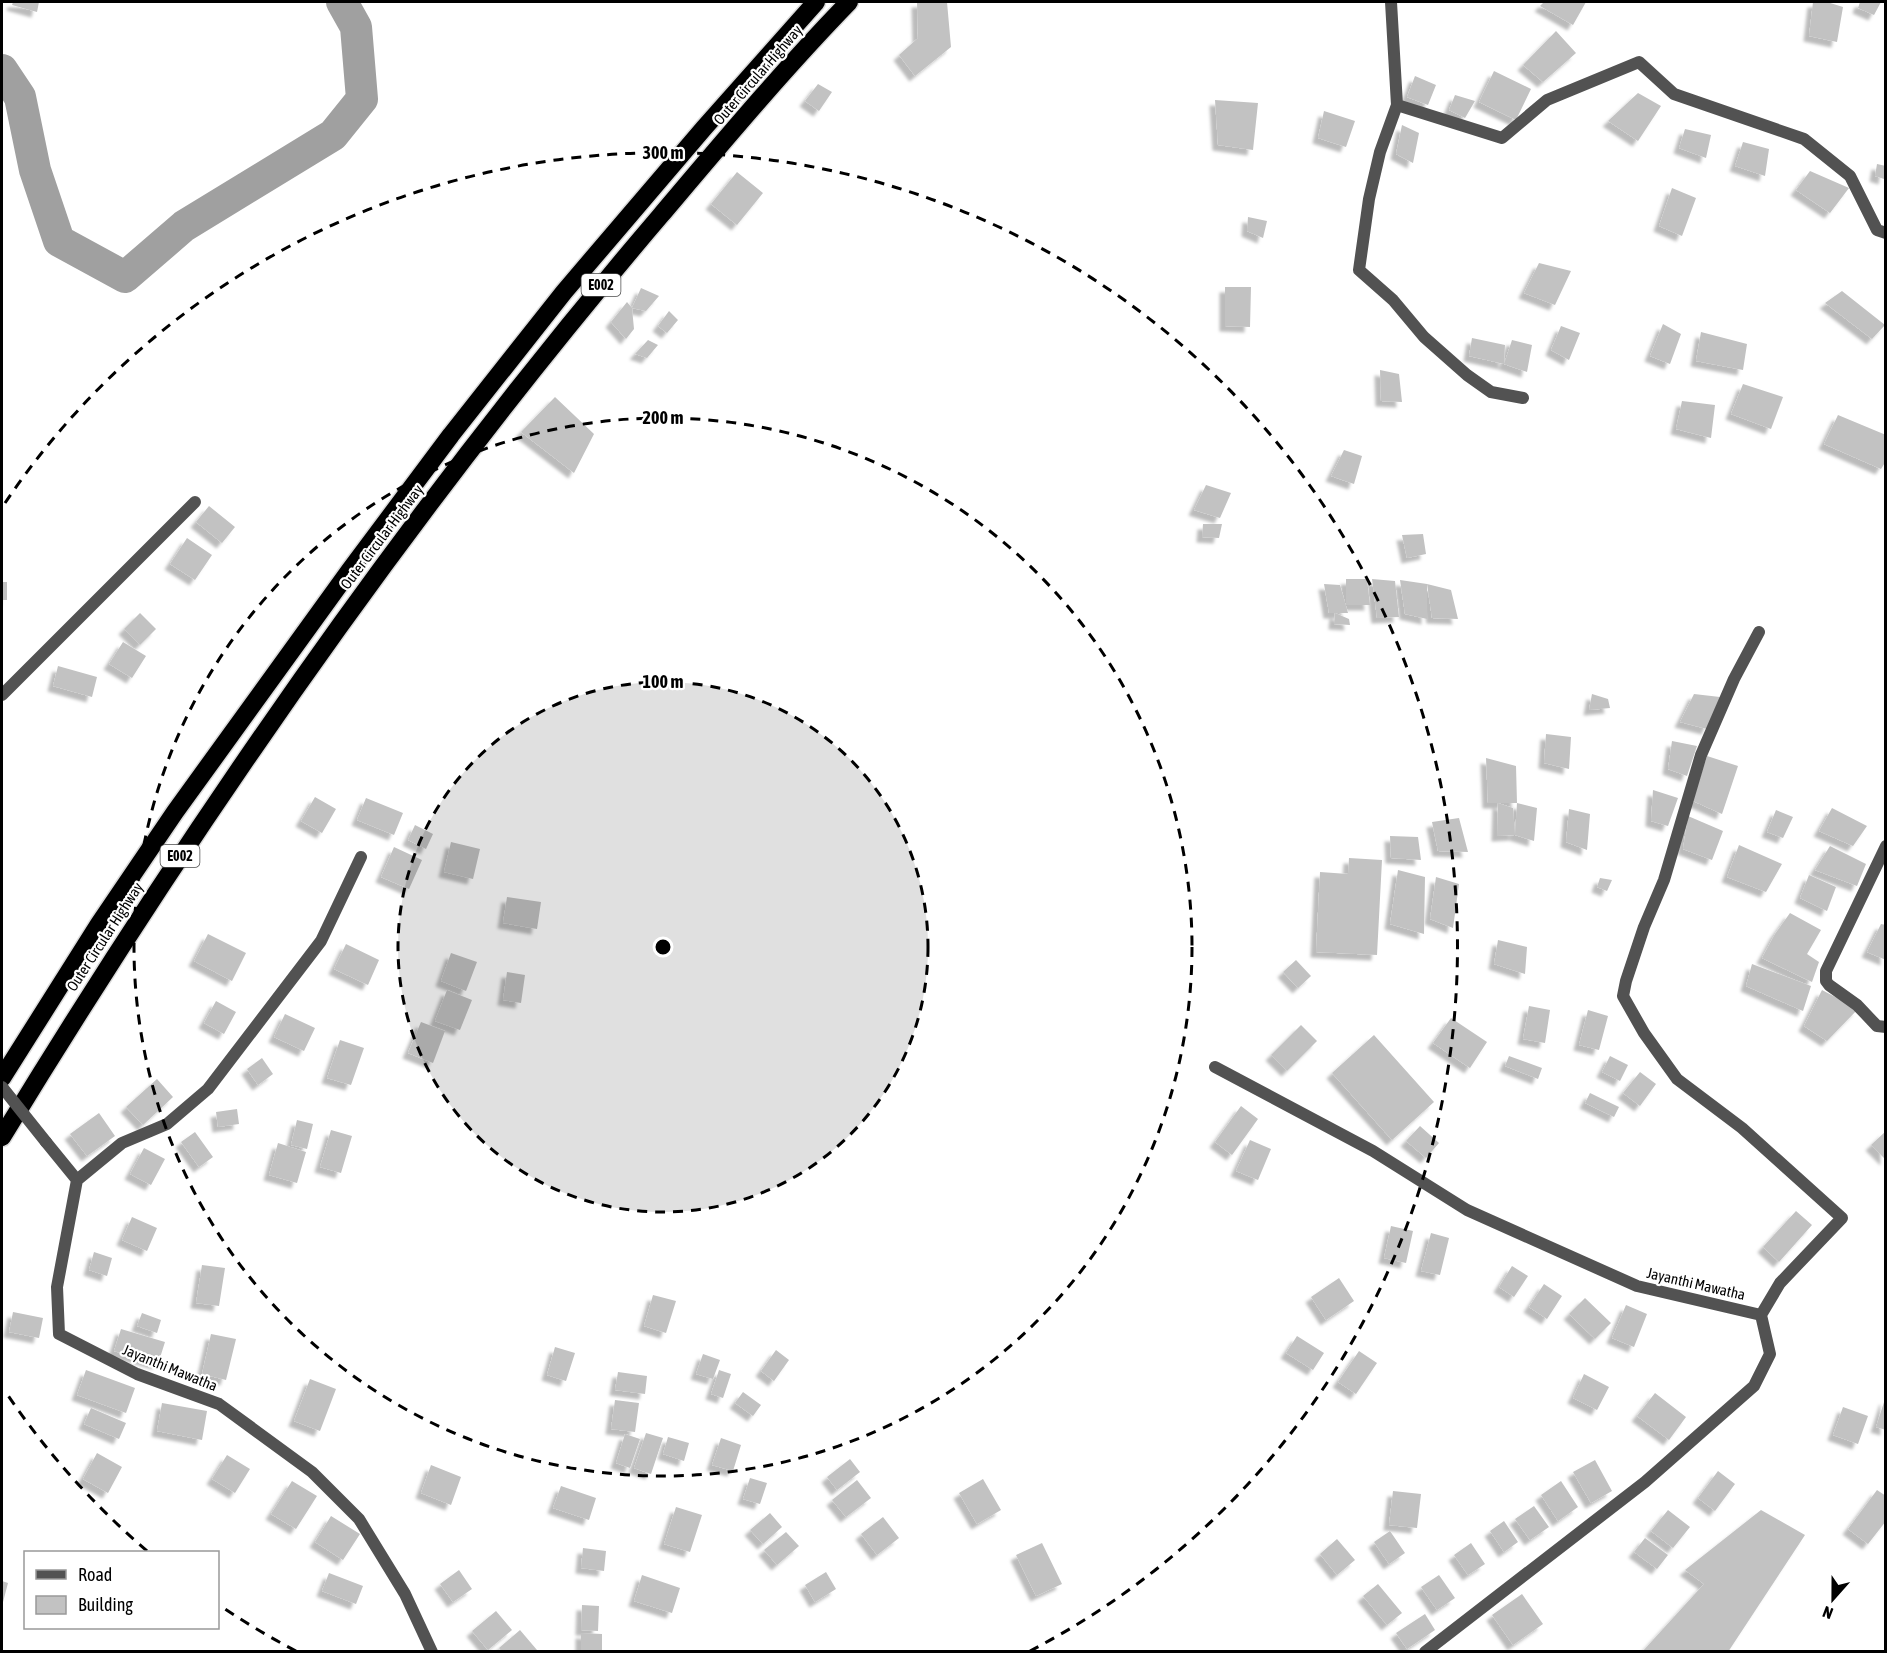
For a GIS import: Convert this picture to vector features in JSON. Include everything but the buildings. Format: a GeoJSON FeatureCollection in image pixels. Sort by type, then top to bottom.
{"type":"FeatureCollection","features":[{"type":"Feature","properties":{"kind":"highway","name":"Outer Circular Highway"},"geometry":{"type":"LineString","coordinates":[[2,1078],[99,924],[176,812],[350,570],[452,435],[564,292],[704,128],[816,2]]}},
{"type":"Feature","properties":{"kind":"highway","name":"Outer Circular Highway"},"geometry":{"type":"LineString","coordinates":[[2,1137],[132,928],[369,583],[470,449],[585,304],[729,136],[849,2]]}},
{"type":"Feature","properties":{"kind":"street"},"geometry":{"type":"LineString","coordinates":[[1391,2],[1397,105],[1380,152],[1368,199],[1359,270],[1393,300],[1424,337],[1467,375],[1491,392],[1523,398]]}},
{"type":"Feature","properties":{"kind":"street"},"geometry":{"type":"LineString","coordinates":[[1397,105],[1502,138],[1547,100],[1639,62],[1674,94],[1804,139],[1850,176],[1877,230],[1886,232]]}},
{"type":"Feature","properties":{"kind":"street"},"geometry":{"type":"LineString","coordinates":[[2,695],[195,502]]}},
{"type":"Feature","properties":{"kind":"street"},"geometry":{"type":"LineString","coordinates":[[1759,632],[1734,679],[1701,755],[1664,880],[1644,927],[1623,996],[1644,1033],[1677,1079],[1742,1128],[1842,1218],[1780,1283],[1761,1315]]}},
{"type":"Feature","properties":{"kind":"street"},"geometry":{"type":"LineString","coordinates":[[1886,846],[1826,971],[1829,985],[1857,1005],[1877,1026],[1886,1027]]}},
{"type":"Feature","properties":{"kind":"street"},"geometry":{"type":"LineString","coordinates":[[2,1087],[77,1180],[122,1143],[167,1124],[207,1089],[321,940],[361,857]]}},
{"type":"Feature","properties":{"kind":"street","name":"Jayanthi Mawatha"},"geometry":{"type":"LineString","coordinates":[[1215,1067],[1373,1151],[1467,1210],[1637,1286],[1761,1315],[1770,1354],[1754,1386],[1645,1482],[1425,1652]]}},
{"type":"Feature","properties":{"kind":"street","name":"Jayanthi Mawatha"},"geometry":{"type":"LineString","coordinates":[[77,1180],[57,1287],[59,1334],[137,1374],[219,1404],[312,1472],[359,1519],[405,1594],[432,1652]]}},
{"type":"Feature","properties":{"kind":"waterway"},"geometry":{"type":"LineString","coordinates":[[2,70],[20,97],[35,170],[59,241],[125,277],[184,226],[333,135],[362,99],[356,27],[342,2]]}}]}
